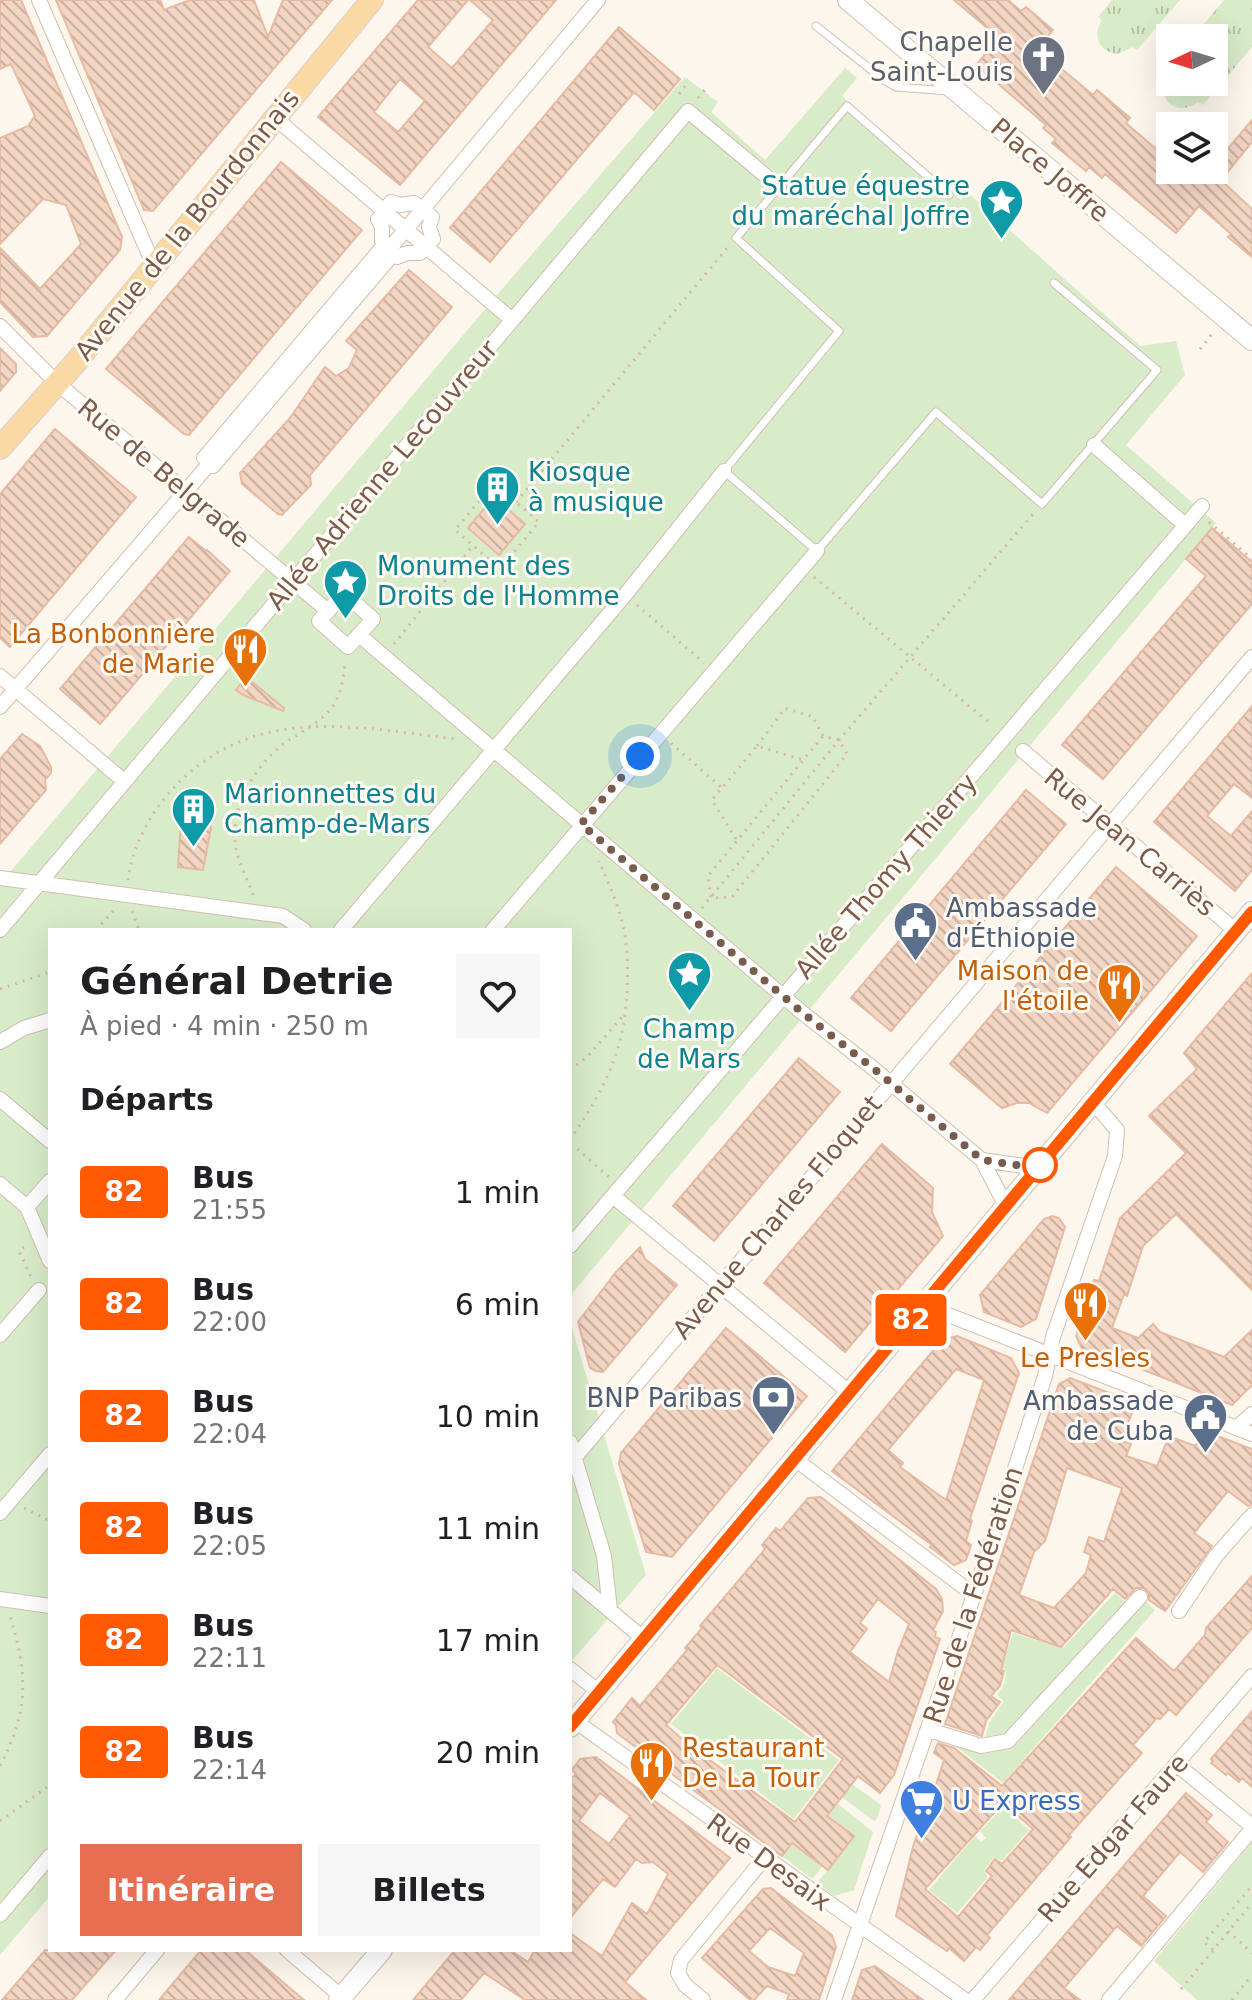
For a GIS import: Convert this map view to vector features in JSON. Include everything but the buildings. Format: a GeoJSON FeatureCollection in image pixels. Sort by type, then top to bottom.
{"type":"FeatureCollection","features":[{"type":"Feature","properties":{"kind":"main road","name":"Avenue de la Bourdonnais"},"geometry":{"type":"LineString","coordinates":[[0,448],[372,0]]}},
{"type":"Feature","properties":{"kind":"main road","name":"Place Joffre"},"geometry":{"type":"LineString","coordinates":[[850,1],[1252,340]]}},
{"type":"Feature","properties":{"kind":"main road"},"geometry":{"type":"LineString","coordinates":[[572,1724],[1252,912]]}},
{"type":"Feature","properties":{"kind":"main road"},"geometry":{"type":"LineString","coordinates":[[340,1999],[380,1952]]}},
{"type":"Feature","properties":{"kind":"street"},"geometry":{"type":"LineString","coordinates":[[39,0],[154,266]]}},
{"type":"Feature","properties":{"kind":"street"},"geometry":{"type":"LineString","coordinates":[[0,707],[210,463],[598,0]]}},
{"type":"Feature","properties":{"kind":"street","name":"Allée Adrienne Lecouvreur"},"geometry":{"type":"LineString","coordinates":[[0,930],[688,111],[779,187]]}},
{"type":"Feature","properties":{"kind":"street"},"geometry":{"type":"LineString","coordinates":[[275,118],[512,320]]}},
{"type":"Feature","properties":{"kind":"street"},"geometry":{"type":"LineString","coordinates":[[391,202],[400,205],[414,203],[422,210],[432,217],[429,227],[433,239],[420,253],[397,257],[393,254],[213,466],[204,458],[386,243],[382,240],[382,227],[378,219],[391,202]]}},
{"type":"Feature","properties":{"kind":"street","name":"Rue de Belgrade"},"geometry":{"type":"LineString","coordinates":[[1,328],[57,383],[328,611]]}},
{"type":"Feature","properties":{"kind":"street"},"geometry":{"type":"LineString","coordinates":[[1094,445],[1185,525]]}},
{"type":"Feature","properties":{"kind":"street"},"geometry":{"type":"LineString","coordinates":[[343,928],[625,595],[724,471]]}},
{"type":"Feature","properties":{"kind":"street","name":"Allée Thomy Thierry"},"geometry":{"type":"LineString","coordinates":[[572,1244],[1200,509]]}},
{"type":"Feature","properties":{"kind":"street"},"geometry":{"type":"LineString","coordinates":[[495,928],[817,551]]}},
{"type":"Feature","properties":{"kind":"street"},"geometry":{"type":"LineString","coordinates":[[344,593],[373,619],[362,637],[348,647],[319,621],[328,611],[344,593]]}},
{"type":"Feature","properties":{"kind":"street"},"geometry":{"type":"LineString","coordinates":[[362,637],[804,1014],[982,1160],[1006,1206]]}},
{"type":"Feature","properties":{"kind":"street","name":"Avenue Charles Floquet"},"geometry":{"type":"LineString","coordinates":[[572,1461],[1252,657]]}},
{"type":"Feature","properties":{"kind":"street"},"geometry":{"type":"LineString","coordinates":[[0,676],[124,781]]}},
{"type":"Feature","properties":{"kind":"street","name":"Rue Jean Carriès"},"geometry":{"type":"LineString","coordinates":[[1023,751],[1236,931]]}},
{"type":"Feature","properties":{"kind":"street"},"geometry":{"type":"LineString","coordinates":[[1,878],[283,916],[301,928]]}},
{"type":"Feature","properties":{"kind":"street"},"geometry":{"type":"LineString","coordinates":[[0,1042],[24,1028],[48,1021]]}},
{"type":"Feature","properties":{"kind":"street"},"geometry":{"type":"LineString","coordinates":[[0,1099],[48,1139]]}},
{"type":"Feature","properties":{"kind":"street","name":"Rue de la Fédération"},"geometry":{"type":"LineString","coordinates":[[834,2000],[974,1595],[1115,1156],[1117,1130],[1093,1102]]}},
{"type":"Feature","properties":{"kind":"street"},"geometry":{"type":"LineString","coordinates":[[982,1160],[1038,1168]]}},
{"type":"Feature","properties":{"kind":"street"},"geometry":{"type":"LineString","coordinates":[[991,1177],[1002,1163]]}},
{"type":"Feature","properties":{"kind":"street"},"geometry":{"type":"LineString","coordinates":[[27,1207],[48,1183]]}},
{"type":"Feature","properties":{"kind":"street"},"geometry":{"type":"LineString","coordinates":[[0,1184],[27,1207],[48,1256]]}},
{"type":"Feature","properties":{"kind":"street"},"geometry":{"type":"LineString","coordinates":[[617,1192],[719,1285],[850,1393]]}},
{"type":"Feature","properties":{"kind":"street"},"geometry":{"type":"LineString","coordinates":[[0,1335],[39,1290]]}},
{"type":"Feature","properties":{"kind":"street"},"geometry":{"type":"LineString","coordinates":[[923,1305],[1252,1434]]}},
{"type":"Feature","properties":{"kind":"street"},"geometry":{"type":"LineString","coordinates":[[1236,1428],[1252,1414]]}},
{"type":"Feature","properties":{"kind":"street"},"geometry":{"type":"LineString","coordinates":[[795,1459],[974,1595]]}},
{"type":"Feature","properties":{"kind":"street"},"geometry":{"type":"LineString","coordinates":[[0,1513],[48,1461]]}},
{"type":"Feature","properties":{"kind":"street"},"geometry":{"type":"LineString","coordinates":[[572,1461],[604,1556],[610,1610]]}},
{"type":"Feature","properties":{"kind":"street"},"geometry":{"type":"LineString","coordinates":[[1179,1611],[1216,1556],[1252,1515]]}},
{"type":"Feature","properties":{"kind":"street"},"geometry":{"type":"LineString","coordinates":[[572,1579],[644,1639]]}},
{"type":"Feature","properties":{"kind":"street"},"geometry":{"type":"LineString","coordinates":[[929,1730],[981,1746],[1008,1741],[1140,1597]]}},
{"type":"Feature","properties":{"kind":"street"},"geometry":{"type":"LineString","coordinates":[[3,1599],[48,1606]]}},
{"type":"Feature","properties":{"kind":"street"},"geometry":{"type":"LineString","coordinates":[[572,1671],[599,1692]]}},
{"type":"Feature","properties":{"kind":"street","name":"Rue Edgar Faure"},"geometry":{"type":"LineString","coordinates":[[973,2000],[1252,1676]]}},
{"type":"Feature","properties":{"kind":"street","name":"Rue Desaix"},"geometry":{"type":"LineString","coordinates":[[572,1724],[965,2000]]}},
{"type":"Feature","properties":{"kind":"street"},"geometry":{"type":"LineString","coordinates":[[1109,2000],[1252,1827],[1176,1764]]}},
{"type":"Feature","properties":{"kind":"street"},"geometry":{"type":"LineString","coordinates":[[703,2000],[685,1985],[678,1973],[681,1960],[765,1857]]}},
{"type":"Feature","properties":{"kind":"street"},"geometry":{"type":"LineString","coordinates":[[0,1915],[48,1858]]}},
{"type":"Feature","properties":{"kind":"street"},"geometry":{"type":"LineString","coordinates":[[115,2000],[155,1952]]}},
{"type":"Feature","properties":{"kind":"street"},"geometry":{"type":"LineString","coordinates":[[289,1952],[340,1999]]}},
{"type":"Feature","properties":{"kind":"lane"},"geometry":{"type":"LineString","coordinates":[[816,26],[896,87],[956,91]]}},
{"type":"Feature","properties":{"kind":"lane"},"geometry":{"type":"LineString","coordinates":[[949,195],[847,106],[736,238],[839,331],[724,471],[817,551],[936,412],[1042,504],[1157,370],[1054,283]]}},
{"type":"Feature","properties":{"kind":"path"},"geometry":{"type":"LineString","coordinates":[[679,94],[686,85]]}},
{"type":"Feature","properties":{"kind":"path"},"geometry":{"type":"LineString","coordinates":[[516,502],[736,238]]}},
{"type":"Feature","properties":{"kind":"path"},"geometry":{"type":"LineString","coordinates":[[494,483],[516,502],[539,522],[500,569],[455,530],[494,483]]}},
{"type":"Feature","properties":{"kind":"path"},"geometry":{"type":"LineString","coordinates":[[693,919],[839,740],[1042,504]]}},
{"type":"Feature","properties":{"kind":"path"},"geometry":{"type":"LineString","coordinates":[[1200,509],[1252,559]]}},
{"type":"Feature","properties":{"kind":"path"},"geometry":{"type":"LineString","coordinates":[[384,656],[473,546]]}},
{"type":"Feature","properties":{"kind":"path"},"geometry":{"type":"LineString","coordinates":[[802,567],[1005,736]]}},
{"type":"Feature","properties":{"kind":"path"},"geometry":{"type":"LineString","coordinates":[[625,595],[713,670]]}},
{"type":"Feature","properties":{"kind":"path"},"geometry":{"type":"LineString","coordinates":[[261,913],[236,850],[239,806],[262,765],[279,747],[330,710],[341,691],[346,663],[362,637]]}},
{"type":"Feature","properties":{"kind":"path"},"geometry":{"type":"LineString","coordinates":[[711,898],[732,897],[847,754],[839,740],[823,736],[813,717],[785,708],[712,800],[737,840]]}},
{"type":"Feature","properties":{"kind":"path"},"geometry":{"type":"LineString","coordinates":[[138,928],[127,895],[129,869],[161,802],[183,777],[208,757],[240,740],[262,733],[308,727],[366,728],[454,739]]}},
{"type":"Feature","properties":{"kind":"path"},"geometry":{"type":"LineString","coordinates":[[659,734],[722,788]]}},
{"type":"Feature","properties":{"kind":"path"},"geometry":{"type":"LineString","coordinates":[[711,898],[708,876],[823,736]]}},
{"type":"Feature","properties":{"kind":"path"},"geometry":{"type":"LineString","coordinates":[[757,746],[803,760]]}},
{"type":"Feature","properties":{"kind":"path"},"geometry":{"type":"LineString","coordinates":[[572,1137],[593,1104],[620,1043],[627,980],[626,941],[612,889],[581,824]]}},
{"type":"Feature","properties":{"kind":"path"},"geometry":{"type":"LineString","coordinates":[[98,928],[127,895]]}},
{"type":"Feature","properties":{"kind":"path"},"geometry":{"type":"LineString","coordinates":[[0,989],[48,972]]}},
{"type":"Feature","properties":{"kind":"path"},"geometry":{"type":"LineString","coordinates":[[572,1068],[588,1056],[623,1015]]}},
{"type":"Feature","properties":{"kind":"path"},"geometry":{"type":"LineString","coordinates":[[572,1147],[617,1192]]}},
{"type":"Feature","properties":{"kind":"path"},"geometry":{"type":"LineString","coordinates":[[24,1247],[19,1251],[39,1290]]}},
{"type":"Feature","properties":{"kind":"path"},"geometry":{"type":"LineString","coordinates":[[10,1500],[48,1520]]}},
{"type":"Feature","properties":{"kind":"path"},"geometry":{"type":"LineString","coordinates":[[0,1766],[13,1741],[21,1712],[23,1684],[21,1652],[3,1599]]}},
{"type":"Feature","properties":{"kind":"path"},"geometry":{"type":"LineString","coordinates":[[0,1821],[48,1786]]}},
{"type":"Feature","properties":{"kind":"path"},"geometry":{"type":"LineString","coordinates":[[1213,1950],[1204,1942],[1252,1886]]}},
{"type":"Feature","properties":{"kind":"path"},"geometry":{"type":"LineString","coordinates":[[1181,1989],[1252,1903]]}},
{"type":"Feature","properties":{"kind":"path"},"geometry":{"type":"LineString","coordinates":[[1228,1931],[1252,1953]]}},
{"type":"Feature","properties":{"kind":"path"},"geometry":{"type":"LineString","coordinates":[[1232,2000],[1250,1982],[1252,1975]]}},
{"type":"Feature","properties":{"kind":"green space"},"geometry":{"type":"Polygon","coordinates":[[[1112,0],[1180,0],[1156,24],[1137,50],[1133,47],[1117,54],[1106,50],[1099,42],[1102,20],[1098,17],[1112,0]]]}},
{"type":"Feature","properties":{"kind":"green space"},"geometry":{"type":"Polygon","coordinates":[[[1224,0],[1252,0],[1252,47],[1228,75],[1228,24],[1204,24],[1224,0]]]}},
{"type":"Feature","properties":{"kind":"green space","name":"Champ de Mars"},"geometry":{"type":"Polygon","coordinates":[[[845,68],[857,78],[842,96],[961,200],[968,193],[1140,346],[1176,341],[1185,375],[1126,445],[1216,523],[572,1294],[572,928],[48,928],[48,1898],[0,1955],[0,884],[685,77],[718,102],[711,112],[765,160],[845,68]]]}},
{"type":"Feature","properties":{"kind":"green space"},"geometry":{"type":"Polygon","coordinates":[[[1211,96],[1203,105],[1198,102],[1182,108],[1170,104],[1166,98],[1211,96]]]}},
{"type":"Feature","properties":{"kind":"green space"},"geometry":{"type":"Polygon","coordinates":[[[572,1328],[646,1575],[572,1661],[572,1328]]]}},
{"type":"Feature","properties":{"kind":"green space"},"geometry":{"type":"Polygon","coordinates":[[[1115,1593],[1129,1605],[1142,1598],[1155,1610],[1003,1783],[948,1740],[984,1741],[989,1723],[1004,1701],[997,1695],[1005,1682],[1006,1670],[1000,1667],[1000,1657],[1004,1660],[1013,1633],[1063,1648],[1115,1593]]]}},
{"type":"Feature","properties":{"kind":"green space"},"geometry":{"type":"Polygon","coordinates":[[[717,1668],[839,1760],[794,1819],[671,1724],[717,1668]]]}},
{"type":"Feature","properties":{"kind":"green space"},"geometry":{"type":"Polygon","coordinates":[[[852,1784],[881,1805],[874,1821],[842,1797],[852,1784]]]}},
{"type":"Feature","properties":{"kind":"green space"},"geometry":{"type":"Polygon","coordinates":[[[837,1803],[873,1832],[854,1890],[834,1896],[817,1883],[854,1836],[827,1816],[837,1803]]]}},
{"type":"Feature","properties":{"kind":"green space"},"geometry":{"type":"Polygon","coordinates":[[[1004,1807],[1029,1830],[1002,1861],[994,1857],[984,1871],[988,1877],[957,1913],[929,1890],[975,1836],[981,1842],[986,1838],[980,1831],[1004,1807]]]}},
{"type":"Feature","properties":{"kind":"green space"},"geometry":{"type":"Polygon","coordinates":[[[1252,1842],[1252,2000],[1197,2000],[1154,1961],[1252,1842]]]}},
{"type":"Feature","properties":{"kind":"green space"},"geometry":{"type":"Polygon","coordinates":[[[792,1843],[823,1866],[812,1879],[782,1856],[792,1843]]]}},
{"type":"Feature","properties":{"kind":"bus line","name":"82"},"geometry":{"type":"LineString","coordinates":[[572,1725],[1252,912]]}},
{"type":"Feature","properties":{"kind":"place","name":"Chapelle Saint-Louis"},"geometry":{"type":"Point","coordinates":[1044,96]}},
{"type":"Feature","properties":{"kind":"place","name":"Statue équestre du maréchal Joffre"},"geometry":{"type":"Point","coordinates":[1001,240]}},
{"type":"Feature","properties":{"kind":"place","name":"Kiosque à musique"},"geometry":{"type":"Point","coordinates":[497,526]}},
{"type":"Feature","properties":{"kind":"place","name":"Monument des Droits de l'Homme"},"geometry":{"type":"Point","coordinates":[346,620]}},
{"type":"Feature","properties":{"kind":"place","name":"La Bonbonnière de Marie"},"geometry":{"type":"Point","coordinates":[246,688]}},
{"type":"Feature","properties":{"kind":"place","name":"Marionnettes du Champ-de-Mars"},"geometry":{"type":"Point","coordinates":[193,848]}},
{"type":"Feature","properties":{"kind":"place","name":"Ambassade d'Éthiopie"},"geometry":{"type":"Point","coordinates":[915,962]}},
{"type":"Feature","properties":{"kind":"place","name":"Champ de Mars"},"geometry":{"type":"Point","coordinates":[689,1013]}},
{"type":"Feature","properties":{"kind":"place","name":"Maison de l'étoile"},"geometry":{"type":"Point","coordinates":[1120,1025]}},
{"type":"Feature","properties":{"kind":"place","name":"Le Presles"},"geometry":{"type":"Point","coordinates":[1085,1342]}},
{"type":"Feature","properties":{"kind":"place","name":"BNP Paribas"},"geometry":{"type":"Point","coordinates":[773,1437]}},
{"type":"Feature","properties":{"kind":"place","name":"Ambassade de Cuba"},"geometry":{"type":"Point","coordinates":[1205,1455]}},
{"type":"Feature","properties":{"kind":"place","name":"Restaurant De La Tour"},"geometry":{"type":"Point","coordinates":[651,1802]}},
{"type":"Feature","properties":{"kind":"place","name":"U Express"},"geometry":{"type":"Point","coordinates":[921,1840]}},
{"type":"Feature","properties":{"kind":"route"},"geometry":{"type":"LineString","coordinates":[[640,756],[581,824],[804,1014],[982,1160],[1038,1168],[1040,1165]]}}]}
